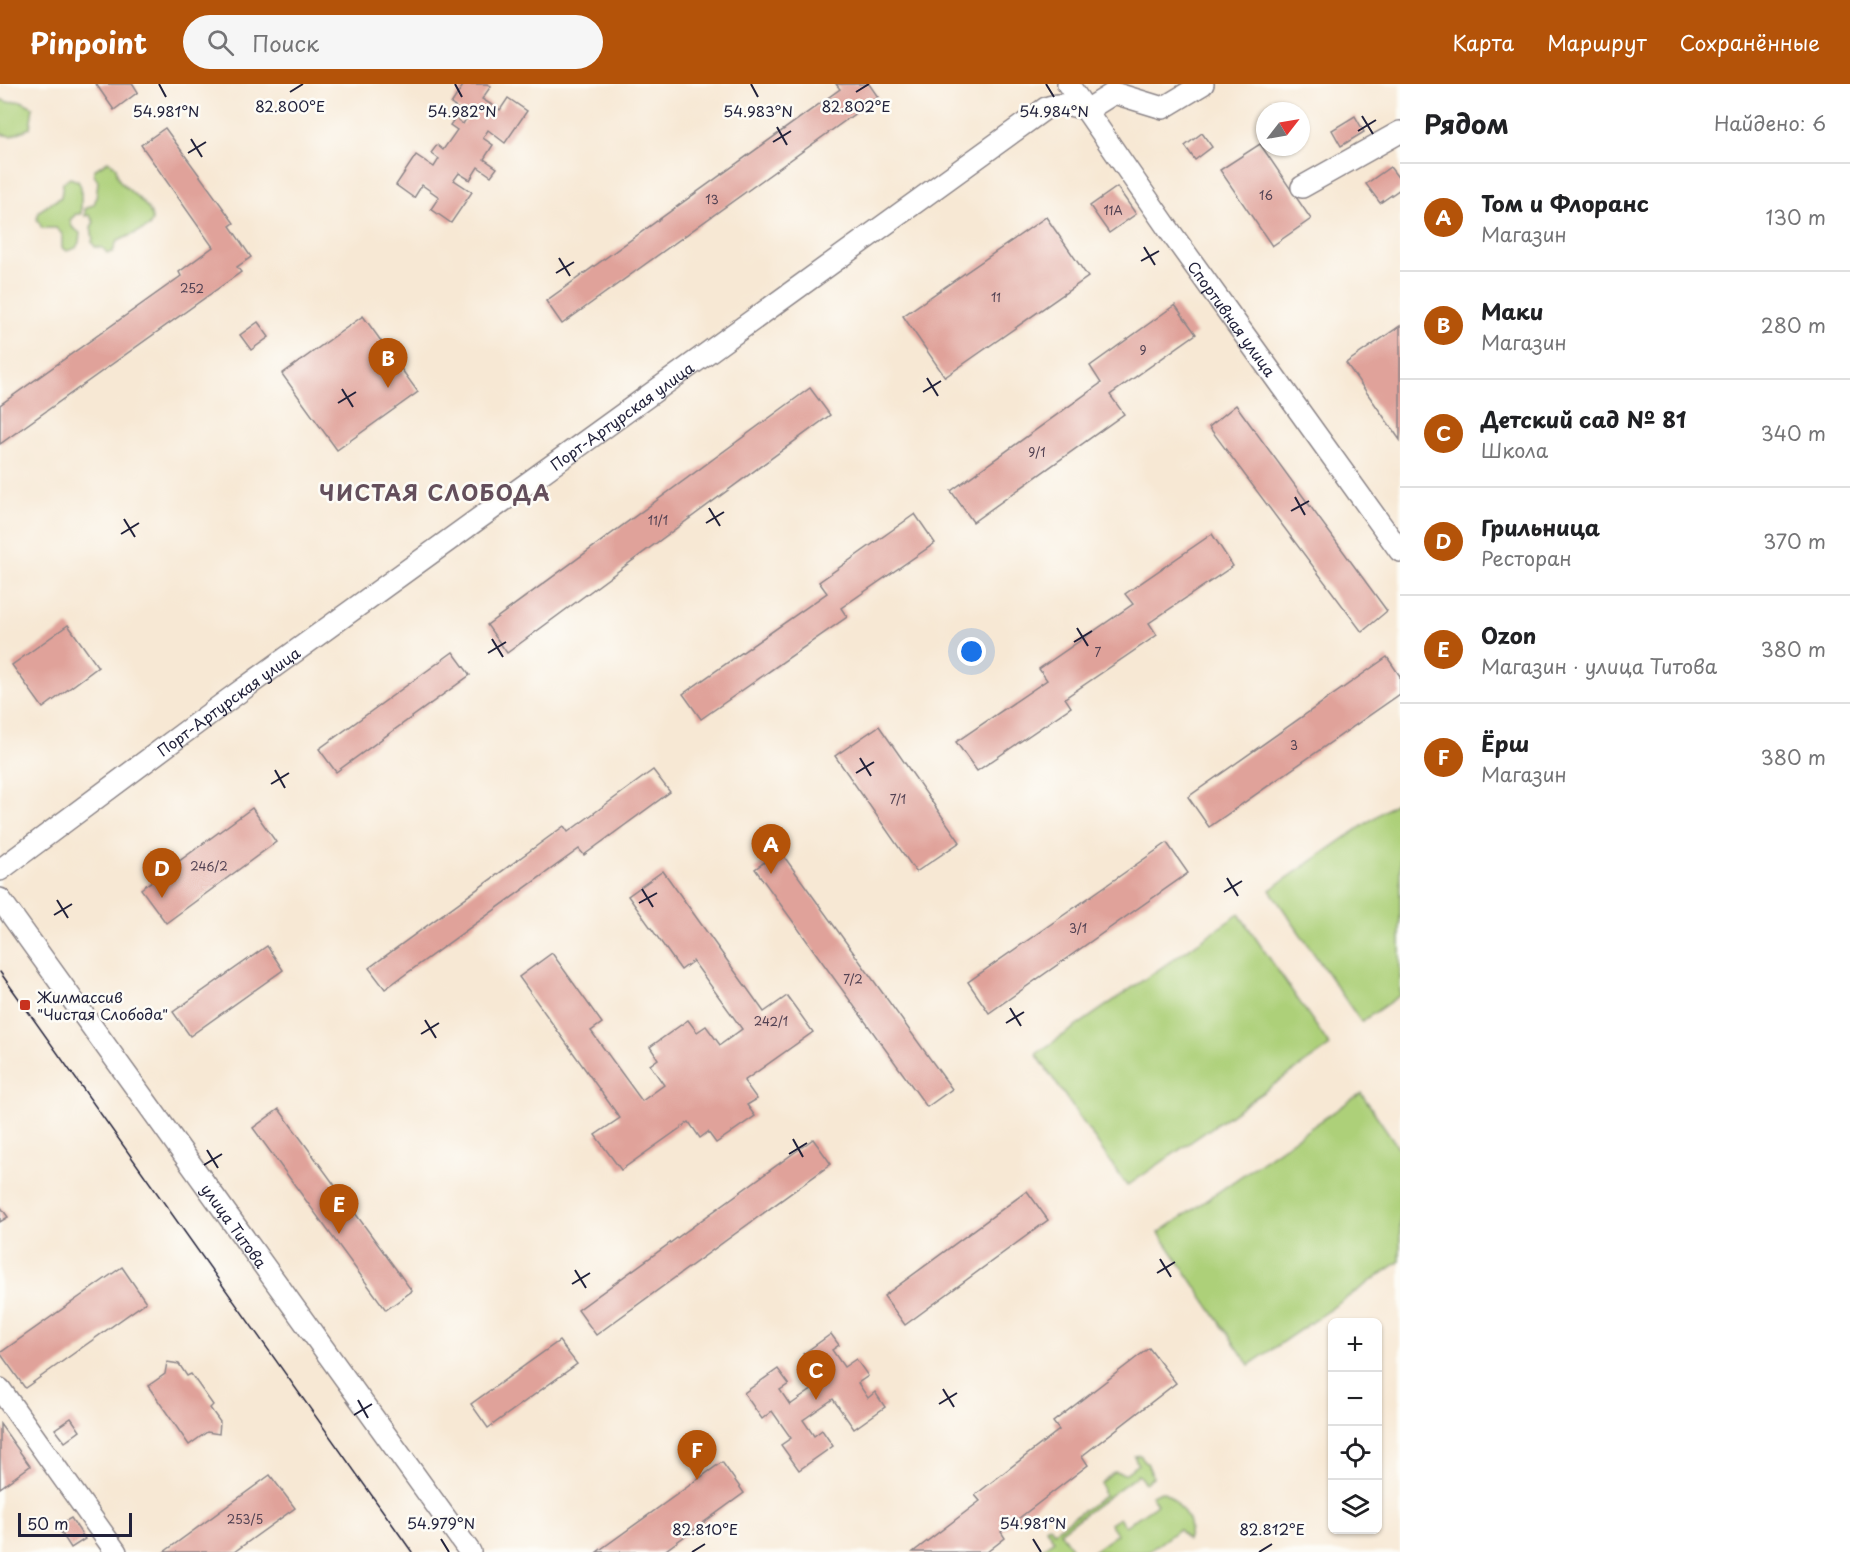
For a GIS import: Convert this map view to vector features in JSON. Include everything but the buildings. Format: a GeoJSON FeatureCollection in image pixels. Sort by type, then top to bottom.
{"type":"FeatureCollection","features":[{"type":"Feature","properties":{"kind":"street","name":"Спортивная улица"},"geometry":{"type":"LineString","coordinates":[[1068,84],[1188,257],[1399,547]]}},
{"type":"Feature","properties":{"kind":"street"},"geometry":{"type":"LineString","coordinates":[[1087,110],[1114,93],[1163,108],[1203,84]]}},
{"type":"Feature","properties":{"kind":"street","name":"Порт-Артурская улица"},"geometry":{"type":"LineString","coordinates":[[0,870],[228,700],[1030,119],[1046,108],[1058,104],[1072,105],[1087,110]]}},
{"type":"Feature","properties":{"kind":"street"},"geometry":{"type":"LineString","coordinates":[[1302,187],[1400,132]]}},
{"type":"Feature","properties":{"kind":"street","name":"улица Титова"},"geometry":{"type":"LineString","coordinates":[[0,898],[470,1552]]}},
{"type":"Feature","properties":{"kind":"street"},"geometry":{"type":"LineString","coordinates":[[0,1389],[116,1552]]}},
{"type":"Feature","properties":{"kind":"green space"},"geometry":{"type":"Polygon","coordinates":[[[0,99],[7,102],[21,101],[33,107],[30,128],[11,136],[0,134],[0,99]]]}},
{"type":"Feature","properties":{"kind":"green space"},"geometry":{"type":"Polygon","coordinates":[[[108,161],[116,167],[124,186],[148,209],[152,221],[149,227],[118,241],[113,252],[107,253],[103,248],[95,247],[92,242],[91,227],[94,222],[89,215],[85,216],[85,209],[94,204],[96,199],[98,181],[94,170],[108,161]]]}},
{"type":"Feature","properties":{"kind":"green space"},"geometry":{"type":"Polygon","coordinates":[[[70,178],[78,181],[81,187],[81,214],[76,214],[70,220],[72,227],[80,233],[76,248],[67,251],[62,248],[62,234],[56,228],[42,228],[37,219],[39,211],[61,197],[63,183],[70,178]]]}},
{"type":"Feature","properties":{"kind":"green space"},"geometry":{"type":"Polygon","coordinates":[[[1400,800],[1400,995],[1361,1022],[1270,890],[1400,800]]]}},
{"type":"Feature","properties":{"kind":"green space"},"geometry":{"type":"Polygon","coordinates":[[[1239,914],[1330,1046],[1127,1186],[1036,1054],[1239,914]]]}},
{"type":"Feature","properties":{"kind":"green space"},"geometry":{"type":"Polygon","coordinates":[[[1361,1093],[1400,1150],[1400,1261],[1249,1365],[1159,1233],[1361,1093]]]}},
{"type":"Feature","properties":{"kind":"green space"},"geometry":{"type":"Polygon","coordinates":[[[1140,1455],[1147,1463],[1153,1477],[1145,1483],[1138,1475],[1060,1532],[1074,1552],[1037,1552],[1054,1540],[1046,1528],[1049,1525],[1054,1531],[1104,1496],[1101,1483],[1114,1472],[1125,1474],[1138,1464],[1134,1456],[1140,1455]]]}},
{"type":"Feature","properties":{"kind":"green space"},"geometry":{"type":"Polygon","coordinates":[[[1161,1491],[1173,1499],[1188,1520],[1190,1530],[1187,1540],[1179,1529],[1148,1552],[1092,1552],[1117,1534],[1110,1524],[1119,1518],[1125,1526],[1157,1504],[1151,1495],[1161,1491]]]}},
{"type":"Feature","properties":{"kind":"tram line"},"geometry":{"type":"LineString","coordinates":[[0,972],[412,1552]]}},
{"type":"Feature","properties":{"kind":"place","name":"Маки"},"geometry":{"type":"Point","coordinates":[388,388]}},
{"type":"Feature","properties":{"kind":"place","name":"Том и Флоранс"},"geometry":{"type":"Point","coordinates":[771,874]}},
{"type":"Feature","properties":{"kind":"place","name":"Грильница"},"geometry":{"type":"Point","coordinates":[162,898]}},
{"type":"Feature","properties":{"kind":"place","name":"Жилмассив \"Чистая Слобода\""},"geometry":{"type":"Point","coordinates":[25,1005]}},
{"type":"Feature","properties":{"kind":"place","name":"Ozon"},"geometry":{"type":"Point","coordinates":[339,1234]}},
{"type":"Feature","properties":{"kind":"place","name":"Детский сад № 81"},"geometry":{"type":"Point","coordinates":[816,1400]}},
{"type":"Feature","properties":{"kind":"place","name":"Ёрш"},"geometry":{"type":"Point","coordinates":[697,1480]}},
{"type":"Feature","properties":{"kind":"district","name":"ЧИСТАЯ СЛОБОДА"},"geometry":{"type":"Point","coordinates":[435,492]}}]}
